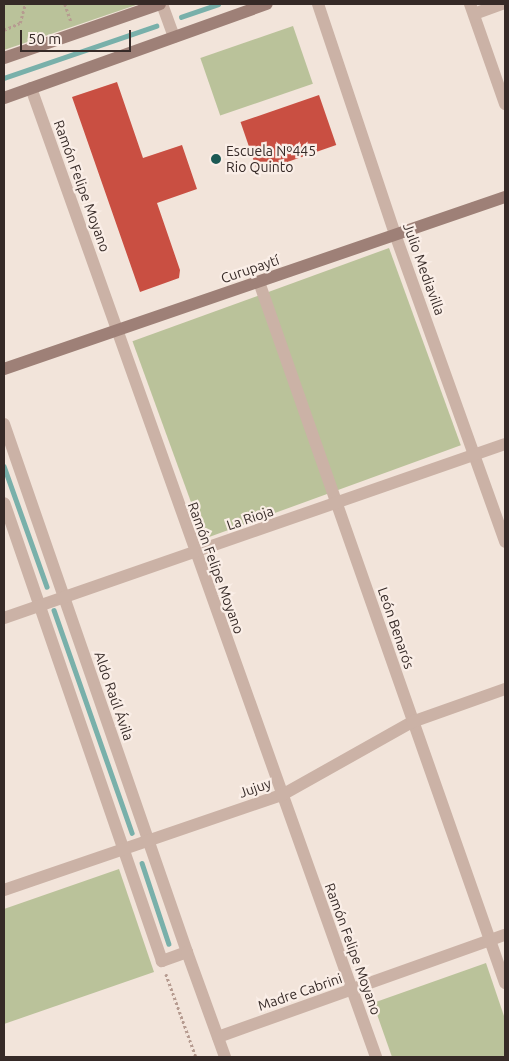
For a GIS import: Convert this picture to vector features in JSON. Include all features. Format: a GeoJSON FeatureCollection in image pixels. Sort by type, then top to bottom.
{"type":"FeatureCollection","features":[{"type":"Feature","properties":{"kind":"street"},"geometry":{"type":"LineString","coordinates":[[4,58],[161,4],[174,37]]}},
{"type":"Feature","properties":{"kind":"street"},"geometry":{"type":"LineString","coordinates":[[4,98],[267,4]]}},
{"type":"Feature","properties":{"kind":"street","name":"Julio Mediavilla"},"geometry":{"type":"LineString","coordinates":[[318,4],[396,234],[505,542]]}},
{"type":"Feature","properties":{"kind":"street"},"geometry":{"type":"LineString","coordinates":[[502,4],[472,9],[505,104]]}},
{"type":"Feature","properties":{"kind":"street","name":"Ramón Felipe Moyano"},"geometry":{"type":"LineString","coordinates":[[31,88],[376,1057]]}},
{"type":"Feature","properties":{"kind":"street","name":"Curupaytí"},"geometry":{"type":"LineString","coordinates":[[4,369],[505,196]]}},
{"type":"Feature","properties":{"kind":"street","name":"León Benarós"},"geometry":{"type":"LineString","coordinates":[[258,282],[505,983]]}},
{"type":"Feature","properties":{"kind":"street","name":"Aldo Raúl Ávila"},"geometry":{"type":"LineString","coordinates":[[4,424],[218,1037]]}},
{"type":"Feature","properties":{"kind":"street","name":"La Rioja"},"geometry":{"type":"LineString","coordinates":[[4,618],[505,444]]}},
{"type":"Feature","properties":{"kind":"street"},"geometry":{"type":"LineString","coordinates":[[4,503],[162,961],[187,952]]}},
{"type":"Feature","properties":{"kind":"street","name":"Jujuy"},"geometry":{"type":"LineString","coordinates":[[4,890],[282,795],[412,722],[505,688]]}},
{"type":"Feature","properties":{"kind":"street","name":"Madre Cabrini"},"geometry":{"type":"LineString","coordinates":[[218,1037],[505,936]]}},
{"type":"Feature","properties":{"kind":"street"},"geometry":{"type":"LineString","coordinates":[[218,1037],[225,1057]]}},
{"type":"Feature","properties":{"kind":"path"},"geometry":{"type":"LineString","coordinates":[[4,30],[20,23],[25,4]]}},
{"type":"Feature","properties":{"kind":"path"},"geometry":{"type":"LineString","coordinates":[[65,4],[72,23]]}},
{"type":"Feature","properties":{"kind":"path"},"geometry":{"type":"LineString","coordinates":[[162,961],[196,1057]]}},
{"type":"Feature","properties":{"kind":"green space"},"geometry":{"type":"Polygon","coordinates":[[[4,4],[139,4],[4,50],[4,4]]]}},
{"type":"Feature","properties":{"kind":"green space"},"geometry":{"type":"Polygon","coordinates":[[[293,26],[313,84],[220,116],[200,58],[293,26]]]}},
{"type":"Feature","properties":{"kind":"green space"},"geometry":{"type":"Polygon","coordinates":[[[389,248],[461,445],[204,539],[132,341],[389,248]]]}},
{"type":"Feature","properties":{"kind":"green space"},"geometry":{"type":"Polygon","coordinates":[[[119,869],[154,972],[4,1024],[4,909],[119,869]]]}},
{"type":"Feature","properties":{"kind":"green space"},"geometry":{"type":"Polygon","coordinates":[[[486,963],[505,1019],[505,1057],[392,1057],[373,1003],[486,963]]]}},
{"type":"Feature","properties":{"kind":"building","name":"Escuela Nº445 Rio Quinto"},"geometry":{"type":"Polygon","coordinates":[[[117,82],[143,158],[182,145],[197,189],[157,203],[180,270],[179,278],[140,292],[72,97],[117,82]]]}},
{"type":"Feature","properties":{"kind":"building","name":"Escuela Nº445 Rio Quinto"},"geometry":{"type":"Polygon","coordinates":[[[319,95],[336,145],[258,172],[241,122],[319,95]]]}},
{"type":"Feature","properties":{"kind":"waterway"},"geometry":{"type":"LineString","coordinates":[[181,17],[218,4]]}},
{"type":"Feature","properties":{"kind":"waterway"},"geometry":{"type":"LineString","coordinates":[[4,78],[156,26]]}},
{"type":"Feature","properties":{"kind":"waterway"},"geometry":{"type":"LineString","coordinates":[[4,466],[47,587]]}},
{"type":"Feature","properties":{"kind":"waterway"},"geometry":{"type":"LineString","coordinates":[[54,610],[132,833]]}},
{"type":"Feature","properties":{"kind":"waterway"},"geometry":{"type":"LineString","coordinates":[[142,863],[169,944]]}},
{"type":"Feature","properties":{"kind":"place","name":"Escuela Nº445 Rio Quinto"},"geometry":{"type":"Point","coordinates":[216,159]}}]}
